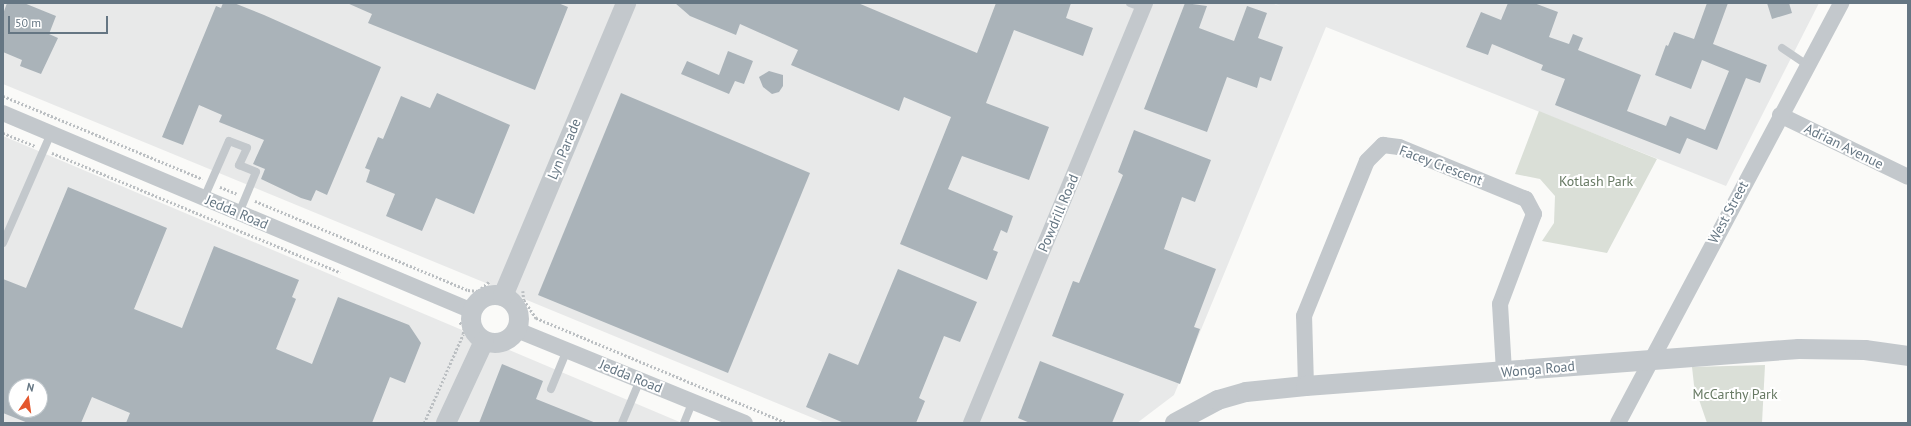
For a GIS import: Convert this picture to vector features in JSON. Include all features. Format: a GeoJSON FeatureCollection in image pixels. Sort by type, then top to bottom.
{"type":"FeatureCollection","features":[{"type":"Feature","properties":{"kind":"street","name":"Lyn Parade"},"geometry":{"type":"LineString","coordinates":[[503,296],[626,3]]}},
{"type":"Feature","properties":{"kind":"street","name":"West Street"},"geometry":{"type":"LineString","coordinates":[[1618,423],[1780,115],[1841,3]]}},
{"type":"Feature","properties":{"kind":"street","name":"Powdrill Road"},"geometry":{"type":"LineString","coordinates":[[972,423],[1139,5]]}},
{"type":"Feature","properties":{"kind":"street","name":"Jedda Road"},"geometry":{"type":"LineString","coordinates":[[3,113],[239,213],[464,316]]}},
{"type":"Feature","properties":{"kind":"street","name":"Adrian Avenue"},"geometry":{"type":"LineString","coordinates":[[1780,115],[1908,177]]}},
{"type":"Feature","properties":{"kind":"street","name":"Facey Crescent"},"geometry":{"type":"LineString","coordinates":[[1306,386],[1304,316],[1367,160],[1383,146],[1399,147],[1526,198],[1534,214],[1500,304],[1504,372]]}},
{"type":"Feature","properties":{"kind":"street"},"geometry":{"type":"LineString","coordinates":[[488,295],[503,296],[510,300],[519,313],[517,330],[506,341],[491,343],[484,341],[464,316],[481,299],[488,295]]}},
{"type":"Feature","properties":{"kind":"street","name":"Jedda Road"},"geometry":{"type":"LineString","coordinates":[[517,330],[693,402],[722,418],[745,423]]}},
{"type":"Feature","properties":{"kind":"street"},"geometry":{"type":"LineString","coordinates":[[446,423],[484,341]]}},
{"type":"Feature","properties":{"kind":"street","name":"Wonga Road"},"geometry":{"type":"LineString","coordinates":[[1175,423],[1218,400],[1246,392],[1306,386],[1834,348],[1908,356]]}},
{"type":"Feature","properties":{"kind":"lane"},"geometry":{"type":"LineString","coordinates":[[1782,48],[1807,65]]}},
{"type":"Feature","properties":{"kind":"lane"},"geometry":{"type":"LineString","coordinates":[[3,243],[51,133]]}},
{"type":"Feature","properties":{"kind":"lane"},"geometry":{"type":"LineString","coordinates":[[204,198],[229,141],[247,148],[239,165],[256,172],[239,213]]}},
{"type":"Feature","properties":{"kind":"lane"},"geometry":{"type":"LineString","coordinates":[[551,388],[568,350]]}},
{"type":"Feature","properties":{"kind":"lane"},"geometry":{"type":"LineString","coordinates":[[622,423],[640,380]]}},
{"type":"Feature","properties":{"kind":"lane"},"geometry":{"type":"LineString","coordinates":[[684,423],[693,402]]}},
{"type":"Feature","properties":{"kind":"path"},"geometry":{"type":"LineString","coordinates":[[3,96],[468,290],[484,288],[494,274]]}},
{"type":"Feature","properties":{"kind":"path"},"geometry":{"type":"LineString","coordinates":[[3,133],[346,275]]}},
{"type":"Feature","properties":{"kind":"path"},"geometry":{"type":"LineString","coordinates":[[526,285],[524,300],[536,318],[787,423]]}},
{"type":"Feature","properties":{"kind":"path"},"geometry":{"type":"LineString","coordinates":[[424,423],[463,334],[464,316]]}},
{"type":"Feature","properties":{"kind":"shaded area"},"geometry":{"type":"Polygon","coordinates":[[[3,3],[1271,3],[1280,6],[1273,3],[1819,3],[1726,186],[1326,27],[1174,395],[1137,423],[825,423],[3,84],[3,3]]]}},
{"type":"Feature","properties":{"kind":"shaded area"},"geometry":{"type":"Polygon","coordinates":[[[3,136],[682,423],[3,423],[3,136]]]}},
{"type":"Feature","properties":{"kind":"green space","name":"Kotlash Park"},"geometry":{"type":"Polygon","coordinates":[[[1539,111],[1657,159],[1607,253],[1542,241],[1554,223],[1555,196],[1540,179],[1515,174],[1539,111]]]}},
{"type":"Feature","properties":{"kind":"green space","name":"McCarthy Park"},"geometry":{"type":"Polygon","coordinates":[[[1765,365],[1762,423],[1707,423],[1694,385],[1692,367],[1765,365]]]}},
{"type":"Feature","properties":{"kind":"building"},"geometry":{"type":"Polygon","coordinates":[[[7,3],[24,3],[56,16],[49,34],[58,38],[41,74],[20,66],[22,60],[3,52],[3,14],[7,3]]]}},
{"type":"Feature","properties":{"kind":"building"},"geometry":{"type":"Polygon","coordinates":[[[223,3],[234,3],[264,15],[381,67],[327,195],[316,190],[311,201],[301,198],[261,179],[265,169],[253,164],[264,140],[219,122],[222,115],[199,105],[183,145],[162,137],[216,6],[221,8],[223,3]]]}},
{"type":"Feature","properties":{"kind":"building"},"geometry":{"type":"Polygon","coordinates":[[[347,3],[558,3],[568,7],[535,90],[368,23],[372,14],[347,3]]]}},
{"type":"Feature","properties":{"kind":"building"},"geometry":{"type":"Polygon","coordinates":[[[675,3],[858,3],[977,53],[996,3],[1071,3],[1066,18],[1093,28],[1083,56],[1014,30],[986,103],[1049,127],[1029,180],[962,156],[948,189],[1013,216],[1007,233],[1001,230],[993,250],[998,252],[987,280],[900,244],[951,117],[904,97],[899,111],[791,65],[798,50],[740,24],[736,35],[690,16],[675,3]]]}},
{"type":"Feature","properties":{"kind":"building"},"geometry":{"type":"Polygon","coordinates":[[[1185,3],[1207,6],[1199,28],[1234,41],[1247,6],[1267,13],[1258,38],[1283,47],[1271,81],[1260,77],[1257,88],[1227,77],[1207,132],[1144,109],[1185,3]]]}},
{"type":"Feature","properties":{"kind":"building"},"geometry":{"type":"Polygon","coordinates":[[[1508,3],[1534,3],[1558,12],[1549,37],[1569,44],[1573,34],[1583,38],[1578,50],[1641,75],[1627,111],[1666,126],[1670,116],[1705,130],[1729,71],[1702,60],[1691,89],[1655,75],[1666,45],[1668,46],[1674,32],[1694,39],[1707,3],[1728,3],[1713,44],[1767,65],[1760,83],[1746,78],[1717,150],[1687,138],[1680,154],[1555,105],[1565,79],[1541,70],[1543,65],[1492,44],[1488,55],[1466,47],[1481,12],[1501,20],[1508,3]]]}},
{"type":"Feature","properties":{"kind":"building"},"geometry":{"type":"Polygon","coordinates":[[[1767,3],[1789,3],[1792,13],[1772,19],[1767,3]]]}},
{"type":"Feature","properties":{"kind":"building"},"geometry":{"type":"Polygon","coordinates":[[[728,51],[753,61],[744,84],[735,81],[729,94],[681,74],[687,61],[719,75],[728,51]]]}},
{"type":"Feature","properties":{"kind":"building"},"geometry":{"type":"Polygon","coordinates":[[[769,71],[783,75],[783,86],[779,92],[772,94],[763,87],[759,77],[769,71]]]}},
{"type":"Feature","properties":{"kind":"building"},"geometry":{"type":"Polygon","coordinates":[[[437,93],[510,125],[474,214],[436,198],[422,231],[386,216],[395,194],[366,182],[370,170],[365,168],[378,137],[383,139],[401,96],[430,108],[437,93]]]}},
{"type":"Feature","properties":{"kind":"building"},"geometry":{"type":"Polygon","coordinates":[[[621,93],[810,173],[728,373],[538,295],[621,93]]]}},
{"type":"Feature","properties":{"kind":"building"},"geometry":{"type":"Polygon","coordinates":[[[1134,130],[1211,160],[1195,202],[1182,197],[1164,249],[1216,269],[1194,327],[1200,329],[1180,384],[1052,336],[1073,281],[1079,283],[1123,175],[1118,172],[1134,130]]]}},
{"type":"Feature","properties":{"kind":"building"},"geometry":{"type":"Polygon","coordinates":[[[68,187],[167,228],[134,309],[182,328],[214,246],[299,280],[292,297],[296,299],[276,349],[312,364],[338,297],[409,325],[421,343],[405,383],[390,377],[372,423],[126,423],[130,413],[92,397],[81,423],[28,423],[16,418],[48,418],[48,378],[8,378],[8,415],[3,413],[3,279],[26,288],[68,187]]]}},
{"type":"Feature","properties":{"kind":"building"},"geometry":{"type":"Polygon","coordinates":[[[898,269],[977,302],[960,342],[944,336],[919,398],[925,401],[916,423],[844,423],[806,407],[829,353],[858,365],[898,269]]]}},
{"type":"Feature","properties":{"kind":"building"},"geometry":{"type":"Polygon","coordinates":[[[1040,361],[1124,394],[1112,423],[1030,423],[1018,418],[1040,361]]]}},
{"type":"Feature","properties":{"kind":"building"},"geometry":{"type":"Polygon","coordinates":[[[502,364],[543,381],[536,399],[596,423],[479,423],[502,364]]]}}]}
